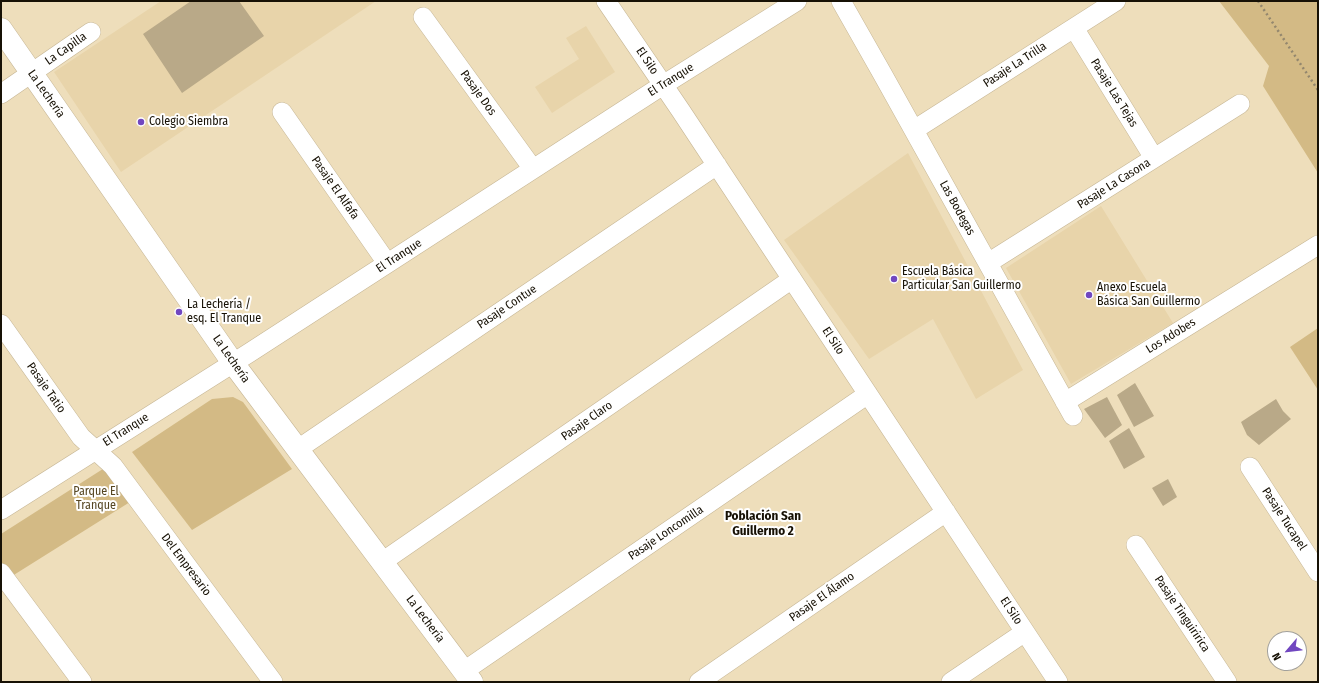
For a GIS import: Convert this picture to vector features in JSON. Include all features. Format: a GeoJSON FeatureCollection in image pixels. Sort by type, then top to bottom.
{"type":"FeatureCollection","features":[{"type":"Feature","properties":{"kind":"street","name":"El Silo"},"geometry":{"type":"LineString","coordinates":[[606,1],[717,165],[1058,682]]}},
{"type":"Feature","properties":{"kind":"street","name":"El Tranque"},"geometry":{"type":"LineString","coordinates":[[1,510],[233,363],[663,85],[797,1]]}},
{"type":"Feature","properties":{"kind":"street","name":"Las Bodegas"},"geometry":{"type":"LineString","coordinates":[[841,1],[1069,409]]}},
{"type":"Feature","properties":{"kind":"street","name":"Pasaje La Trilla"},"geometry":{"type":"LineString","coordinates":[[914,130],[1116,1]]}},
{"type":"Feature","properties":{"kind":"street","name":"Pasaje Dos"},"geometry":{"type":"LineString","coordinates":[[423,17],[533,169]]}},
{"type":"Feature","properties":{"kind":"street","name":"Pasaje Las Tejas"},"geometry":{"type":"LineString","coordinates":[[1074,28],[1154,158]]}},
{"type":"Feature","properties":{"kind":"street","name":"La Lechería"},"geometry":{"type":"LineString","coordinates":[[1,29],[233,363],[468,676]]}},
{"type":"Feature","properties":{"kind":"street","name":"La Capilla"},"geometry":{"type":"LineString","coordinates":[[1,94],[91,32]]}},
{"type":"Feature","properties":{"kind":"street","name":"Pasaje La Casona"},"geometry":{"type":"LineString","coordinates":[[988,263],[1240,104]]}},
{"type":"Feature","properties":{"kind":"street","name":"Pasaje El Alfafa"},"geometry":{"type":"LineString","coordinates":[[282,112],[387,263]]}},
{"type":"Feature","properties":{"kind":"street","name":"Pasaje Contue"},"geometry":{"type":"LineString","coordinates":[[298,449],[717,165]]}},
{"type":"Feature","properties":{"kind":"street","name":"Los Adobes"},"geometry":{"type":"LineString","coordinates":[[1069,409],[1318,245]]}},
{"type":"Feature","properties":{"kind":"street","name":"Pasaje Claro"},"geometry":{"type":"LineString","coordinates":[[382,562],[792,279]]}},
{"type":"Feature","properties":{"kind":"street","name":"Pasaje Tatio"},"geometry":{"type":"LineString","coordinates":[[1,324],[80,437],[96,450]]}},
{"type":"Feature","properties":{"kind":"street","name":"Pasaje Loncomilla"},"geometry":{"type":"LineString","coordinates":[[468,676],[868,394]]}},
{"type":"Feature","properties":{"kind":"street","name":"Del Empresario"},"geometry":{"type":"LineString","coordinates":[[96,450],[113,466],[271,681]]}},
{"type":"Feature","properties":{"kind":"street","name":"Pasaje Tucapel"},"geometry":{"type":"LineString","coordinates":[[1250,467],[1318,572]]}},
{"type":"Feature","properties":{"kind":"street","name":"Pasaje El Álamo"},"geometry":{"type":"LineString","coordinates":[[699,682],[946,512]]}},
{"type":"Feature","properties":{"kind":"street","name":"Pasaje Tinguiririca"},"geometry":{"type":"LineString","coordinates":[[1136,545],[1227,682]]}},
{"type":"Feature","properties":{"kind":"street"},"geometry":{"type":"LineString","coordinates":[[1,573],[82,682]]}},
{"type":"Feature","properties":{"kind":"street"},"geometry":{"type":"LineString","coordinates":[[951,682],[1025,632]]}},
{"type":"Feature","properties":{"kind":"path"},"geometry":{"type":"LineString","coordinates":[[1258,1],[1318,90]]}},
{"type":"Feature","properties":{"kind":"shaded area","name":"Colegio Siembra"},"geometry":{"type":"Polygon","coordinates":[[[161,1],[376,1],[121,172],[54,72],[161,1]]]}},
{"type":"Feature","properties":{"kind":"shaded area"},"geometry":{"type":"Polygon","coordinates":[[[586,26],[615,72],[552,113],[535,87],[579,59],[566,38],[586,26]]]}},
{"type":"Feature","properties":{"kind":"shaded area","name":"Escuela Básica Particular San Guillermo"},"geometry":{"type":"Polygon","coordinates":[[[908,153],[1023,370],[976,399],[933,319],[869,359],[784,240],[908,153]]]}},
{"type":"Feature","properties":{"kind":"shaded area","name":"Anexo Escuela Básica San Guillermo"},"geometry":{"type":"Polygon","coordinates":[[[1101,206],[1173,323],[1071,384],[1006,268],[1101,206]]]}},
{"type":"Feature","properties":{"kind":"green space"},"geometry":{"type":"Polygon","coordinates":[[[1219,1],[1318,1],[1318,173],[1263,86],[1269,66],[1219,1]]]}},
{"type":"Feature","properties":{"kind":"green space"},"geometry":{"type":"Polygon","coordinates":[[[1318,328],[1318,390],[1290,347],[1318,328]]]}},
{"type":"Feature","properties":{"kind":"green space"},"geometry":{"type":"Polygon","coordinates":[[[233,397],[243,402],[292,469],[192,530],[132,452],[212,399],[233,397]]]}},
{"type":"Feature","properties":{"kind":"green space","name":"Parque El Tranque"},"geometry":{"type":"Polygon","coordinates":[[[106,467],[130,502],[1,583],[1,534],[106,467]]]}},
{"type":"Feature","properties":{"kind":"building"},"geometry":{"type":"Polygon","coordinates":[[[191,1],[239,1],[264,36],[182,93],[143,34],[191,1]]]}},
{"type":"Feature","properties":{"kind":"building"},"geometry":{"type":"Polygon","coordinates":[[[1135,383],[1154,416],[1134,427],[1117,395],[1135,383]]]}},
{"type":"Feature","properties":{"kind":"building"},"geometry":{"type":"Polygon","coordinates":[[[1107,397],[1122,425],[1105,438],[1084,409],[1107,397]]]}},
{"type":"Feature","properties":{"kind":"building"},"geometry":{"type":"Polygon","coordinates":[[[1276,399],[1283,411],[1291,419],[1259,445],[1247,435],[1241,422],[1276,399]]]}},
{"type":"Feature","properties":{"kind":"building"},"geometry":{"type":"Polygon","coordinates":[[[1129,428],[1145,457],[1124,469],[1109,441],[1129,428]]]}},
{"type":"Feature","properties":{"kind":"building"},"geometry":{"type":"Polygon","coordinates":[[[1168,479],[1177,497],[1163,506],[1152,488],[1168,479]]]}},
{"type":"Feature","properties":{"kind":"place","name":"Colegio Siembra"},"geometry":{"type":"Point","coordinates":[141,122]}},
{"type":"Feature","properties":{"kind":"place","name":"Escuela Básica Particular San Guillermo"},"geometry":{"type":"Point","coordinates":[894,279]}},
{"type":"Feature","properties":{"kind":"place","name":"Anexo Escuela Básica San Guillermo"},"geometry":{"type":"Point","coordinates":[1089,295]}},
{"type":"Feature","properties":{"kind":"place","name":"La Lechería / esq. El Tranque"},"geometry":{"type":"Point","coordinates":[179,312]}},
{"type":"Feature","properties":{"kind":"district","name":"Población San Guillermo 2"},"geometry":{"type":"Point","coordinates":[763,524]}}]}
